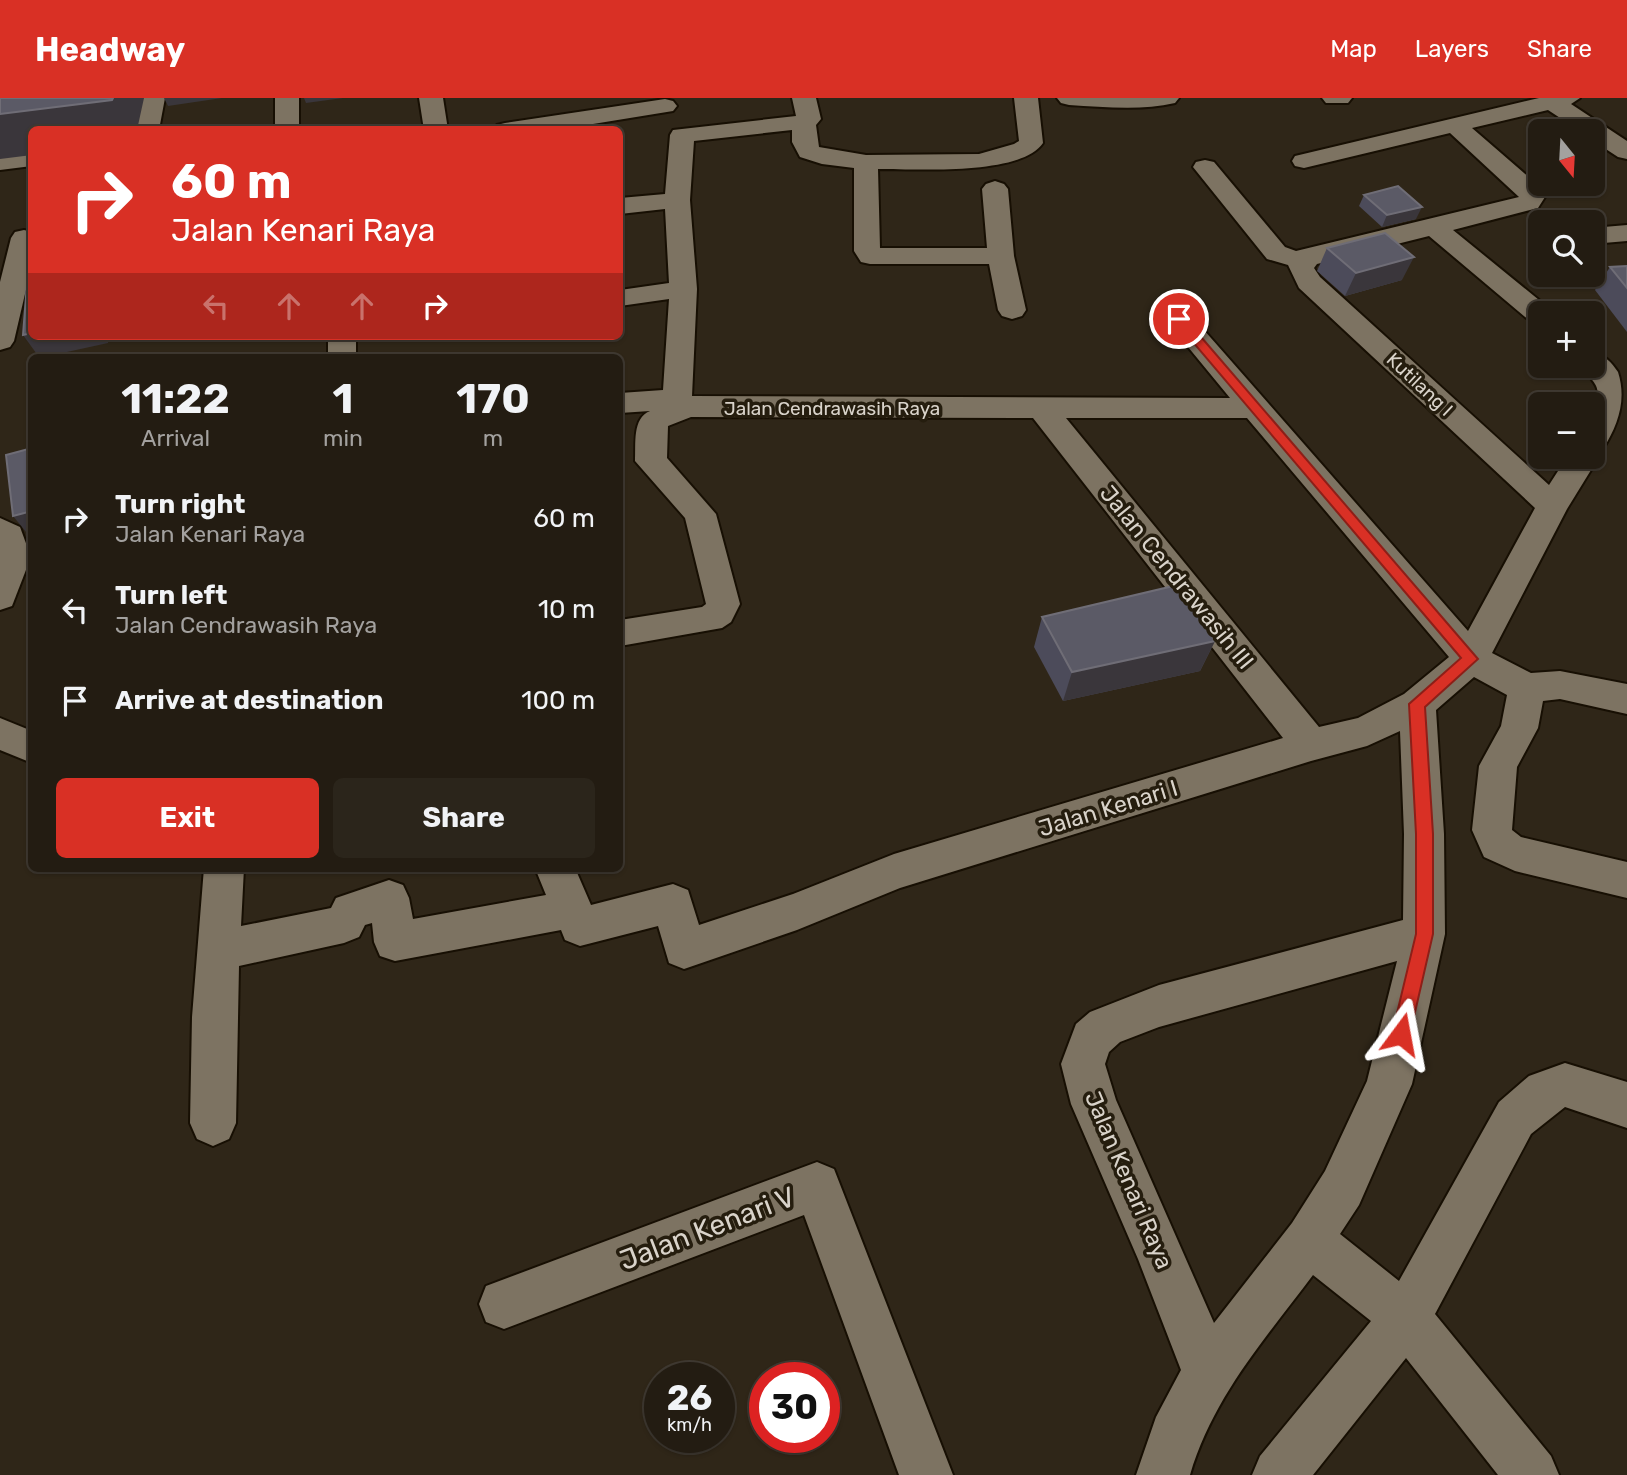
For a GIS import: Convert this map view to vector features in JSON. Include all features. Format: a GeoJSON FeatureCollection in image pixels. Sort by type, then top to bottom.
{"type":"FeatureCollection","features":[{"type":"Feature","properties":{"kind":"street"},"geometry":{"type":"LineString","coordinates":[[148,126],[153,98]]}},
{"type":"Feature","properties":{"kind":"street"},"geometry":{"type":"LineString","coordinates":[[287,98],[287,126]]}},
{"type":"Feature","properties":{"kind":"street"},"geometry":{"type":"LineString","coordinates":[[431,98],[435,126]]}},
{"type":"Feature","properties":{"kind":"street"},"geometry":{"type":"LineString","coordinates":[[623,633],[710,619],[719,613],[723,604],[700,514],[651,461],[653,421],[682,403],[682,289],[677,200],[682,135],[804,110],[804,142],[809,152],[822,157],[866,162],[986,161],[1023,149],[1031,143],[1026,98]]}},
{"type":"Feature","properties":{"kind":"street"},"geometry":{"type":"LineString","coordinates":[[1069,98],[1167,98]]}},
{"type":"Feature","properties":{"kind":"street"},"geometry":{"type":"LineString","coordinates":[[1334,98],[1340,98]]}},
{"type":"Feature","properties":{"kind":"street"},"geometry":{"type":"LineString","coordinates":[[1304,161],[1560,100],[1627,152]]}},
{"type":"Feature","properties":{"kind":"street"},"geometry":{"type":"LineString","coordinates":[[532,126],[665,106]]}},
{"type":"Feature","properties":{"kind":"street"},"geometry":{"type":"LineString","coordinates":[[1205,167],[1276,253],[1294,259],[1308,258],[1529,203],[1532,197],[1522,184],[1456,126]]}},
{"type":"Feature","properties":{"kind":"street"},"geometry":{"type":"LineString","coordinates":[[0,163],[28,160]]}},
{"type":"Feature","properties":{"kind":"street"},"geometry":{"type":"LineString","coordinates":[[866,162],[867,251],[870,256],[1001,256]]}},
{"type":"Feature","properties":{"kind":"street"},"geometry":{"type":"LineString","coordinates":[[995,189],[1001,256],[1012,310]]}},
{"type":"Feature","properties":{"kind":"street"},"geometry":{"type":"LineString","coordinates":[[623,206],[677,200]]}},
{"type":"Feature","properties":{"kind":"street"},"geometry":{"type":"LineString","coordinates":[[1433,226],[1528,305]]}},
{"type":"Feature","properties":{"kind":"street"},"geometry":{"type":"LineString","coordinates":[[1605,235],[1627,233]]}},
{"type":"Feature","properties":{"kind":"street"},"geometry":{"type":"LineString","coordinates":[[0,341],[19,239]]}},
{"type":"Feature","properties":{"kind":"street","name":"Kutilang I"},"geometry":{"type":"LineString","coordinates":[[1308,258],[1300,267],[1309,282],[1552,506]]}},
{"type":"Feature","properties":{"kind":"street"},"geometry":{"type":"LineString","coordinates":[[623,298],[682,289]]}},
{"type":"Feature","properties":{"kind":"street"},"geometry":{"type":"LineString","coordinates":[[1179,319],[1254,408],[1500,674],[1519,728],[1499,766],[1492,830],[1498,845],[1515,853],[1627,880]]}},
{"type":"Feature","properties":{"kind":"street"},"geometry":{"type":"LineString","coordinates":[[1605,374],[1622,396],[1605,421]]}},
{"type":"Feature","properties":{"kind":"street","name":"Jalan Cendrawasih Raya"},"geometry":{"type":"LineString","coordinates":[[623,403],[1043,410],[1254,408]]}},
{"type":"Feature","properties":{"kind":"street","name":"Jalan Cendrawasih III"},"geometry":{"type":"LineString","coordinates":[[1043,410],[1311,745]]}},
{"type":"Feature","properties":{"kind":"street"},"geometry":{"type":"LineString","coordinates":[[1500,674],[1552,506],[1575,469]]}},
{"type":"Feature","properties":{"kind":"street"},"geometry":{"type":"LineString","coordinates":[[0,530],[8,535],[14,557],[0,597]]}},
{"type":"Feature","properties":{"kind":"street"},"geometry":{"type":"LineString","coordinates":[[1163,1475],[1175,1436],[1208,1372],[1309,1240],[1342,1188],[1390,1084],[1424,934],[1424,834],[1417,704],[1500,674],[1627,699]]}},
{"type":"Feature","properties":{"kind":"street","name":"Jalan Kenari I"},"geometry":{"type":"LineString","coordinates":[[572,909],[580,927],[673,903],[684,949],[797,911],[894,873],[1311,745],[1367,731],[1417,704]]}},
{"type":"Feature","properties":{"kind":"street"},"geometry":{"type":"LineString","coordinates":[[0,733],[28,746]]}},
{"type":"Feature","properties":{"kind":"street"},"geometry":{"type":"LineString","coordinates":[[213,1123],[214,1017],[224,872]]}},
{"type":"Feature","properties":{"kind":"street"},"geometry":{"type":"LineString","coordinates":[[220,950],[344,924],[351,911],[389,898],[394,942],[572,909],[557,872]]}},
{"type":"Feature","properties":{"kind":"street","name":"Jalan Kenari Raya"},"geometry":{"type":"LineString","coordinates":[[1208,1372],[1159,1251],[1094,1104],[1083,1064],[1092,1039],[1105,1027],[1159,1006],[1424,934]]}},
{"type":"Feature","properties":{"kind":"street"},"geometry":{"type":"LineString","coordinates":[[1279,1475],[1406,1318],[1515,1118],[1545,1092],[1565,1085],[1627,1105]]}},
{"type":"Feature","properties":{"kind":"street","name":"Jalan Kenari V"},"geometry":{"type":"LineString","coordinates":[[504,1304],[817,1186],[926,1475]]}},
{"type":"Feature","properties":{"kind":"street"},"geometry":{"type":"LineString","coordinates":[[1309,1240],[1406,1318],[1532,1475]]}},
{"type":"Feature","properties":{"kind":"building"},"geometry":{"type":"Polygon","coordinates":[[[0,98],[113,98],[0,114],[0,98]]]}},
{"type":"Feature","properties":{"kind":"building"},"geometry":{"type":"Polygon","coordinates":[[[1398,186],[1422,207],[1387,215],[1364,195],[1398,186]]]}},
{"type":"Feature","properties":{"kind":"building"},"geometry":{"type":"Polygon","coordinates":[[[1385,233],[1414,257],[1356,273],[1327,248],[1385,233]]]}},
{"type":"Feature","properties":{"kind":"building"},"geometry":{"type":"Polygon","coordinates":[[[1627,266],[1627,288],[1610,267],[1627,266]]]}},
{"type":"Feature","properties":{"kind":"building"},"geometry":{"type":"Polygon","coordinates":[[[28,271],[28,334],[23,335],[28,271]]]}},
{"type":"Feature","properties":{"kind":"building"},"geometry":{"type":"Polygon","coordinates":[[[28,449],[28,512],[13,516],[6,455],[28,449]]]}},
{"type":"Feature","properties":{"kind":"building"},"geometry":{"type":"Polygon","coordinates":[[[1182,584],[1215,641],[1072,672],[1042,617],[1182,584]]]}},
{"type":"Feature","properties":{"kind":"route"},"geometry":{"type":"LineString","coordinates":[[1179,319],[1471,659],[1417,704],[1424,834],[1424,934],[1401,1034]]}}]}
